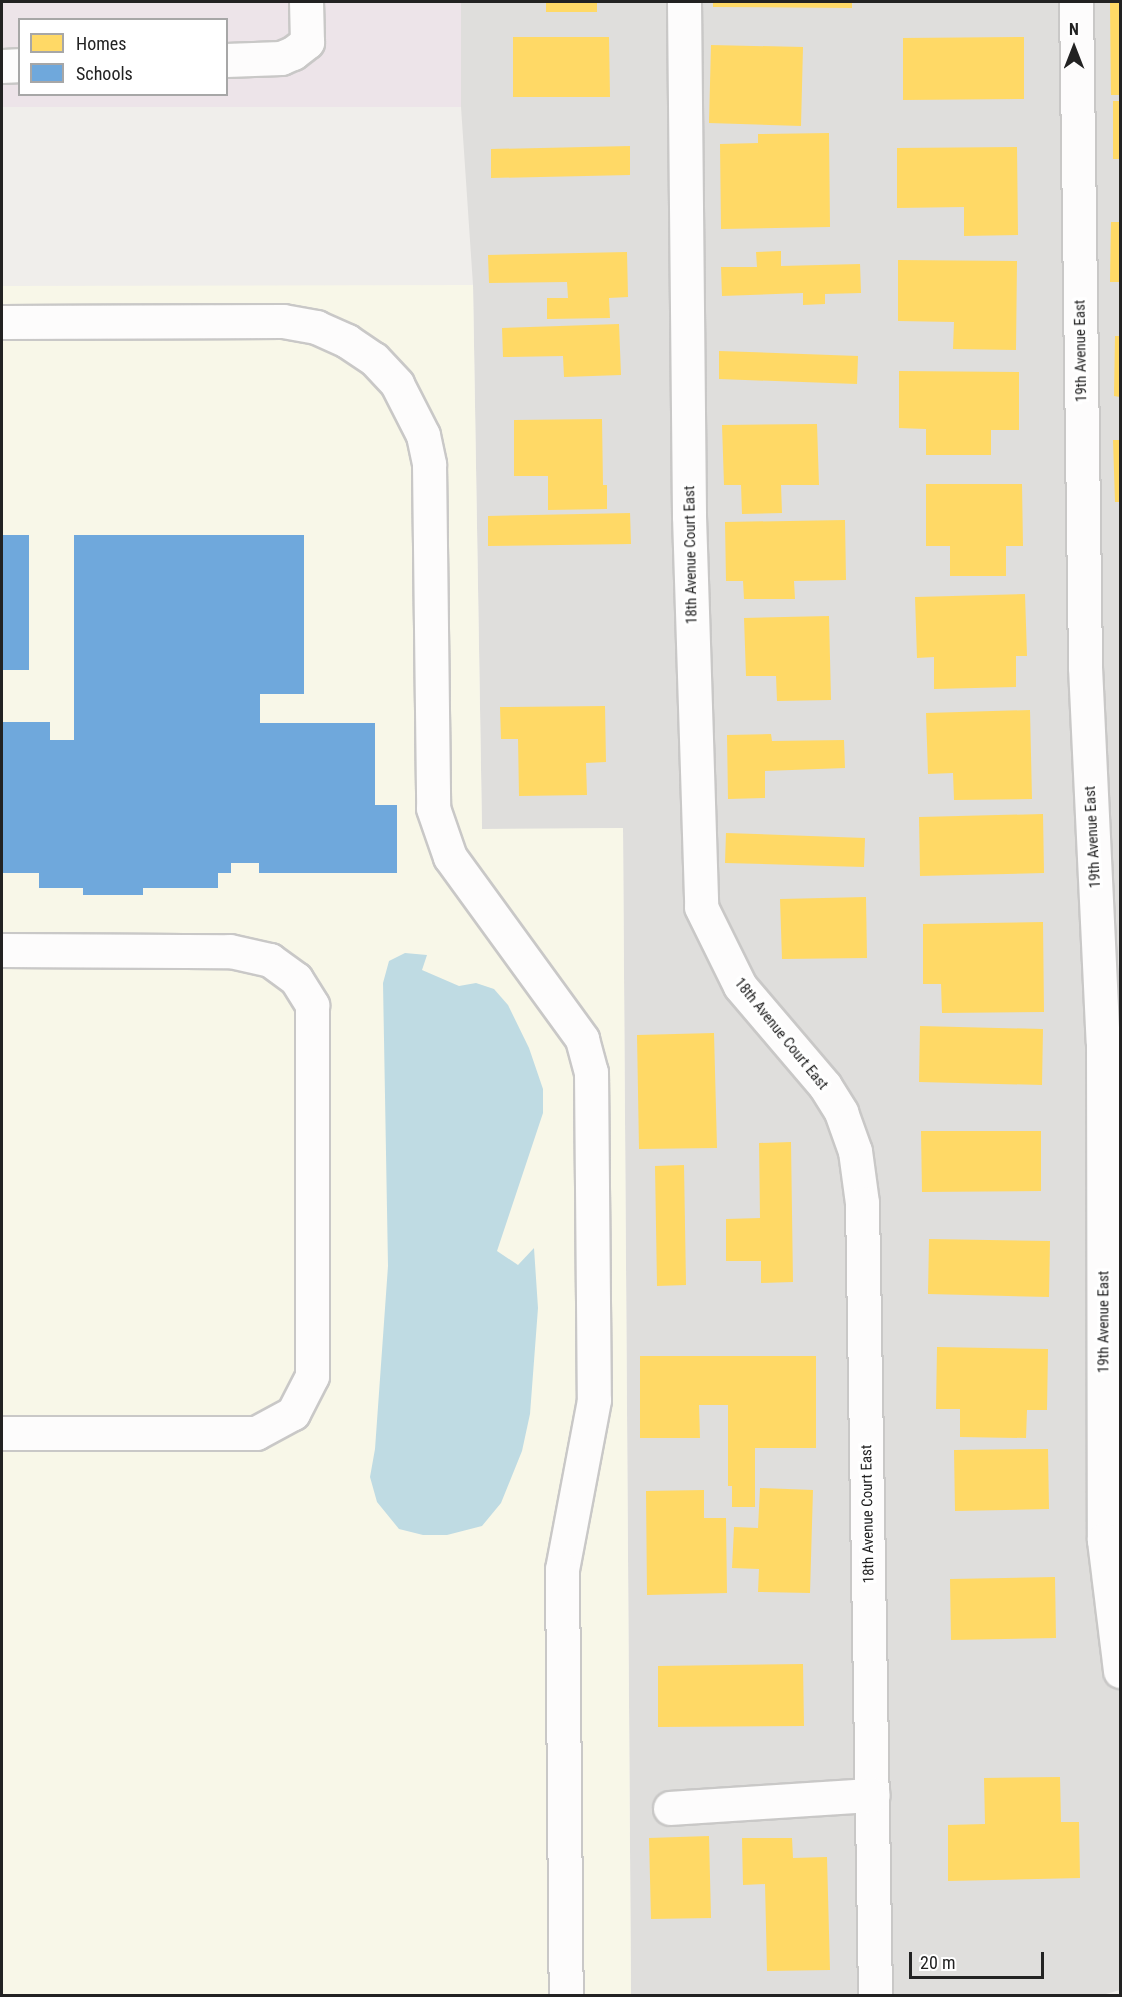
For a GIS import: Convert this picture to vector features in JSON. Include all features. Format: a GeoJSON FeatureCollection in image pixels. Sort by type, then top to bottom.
{"type":"FeatureCollection","features":[{"type":"Feature","properties":{"kind":"street"},"geometry":{"type":"LineString","coordinates":[[228,60],[281,58],[293,53],[307,42],[306,2]]}},
{"type":"Feature","properties":{"kind":"street","name":"18th Avenue Court East"},"geometry":{"type":"LineString","coordinates":[[684,2],[689,516],[701,907],[740,986],[825,1086],[840,1112],[855,1151],[862,1203],[875,1995]]}},
{"type":"Feature","properties":{"kind":"street","name":"19th Avenue East"},"geometry":{"type":"LineString","coordinates":[[1076,2],[1085,667],[1103,1041],[1104,1540],[1120,1671]]}},
{"type":"Feature","properties":{"kind":"street"},"geometry":{"type":"LineString","coordinates":[[2,66],[18,65]]}},
{"type":"Feature","properties":{"kind":"street"},"geometry":{"type":"LineString","coordinates":[[2,322],[283,321],[316,327],[347,341],[374,359],[412,408],[429,464],[433,808],[450,857],[582,1039],[591,1072],[594,1400],[562,1569],[566,1995]]}},
{"type":"Feature","properties":{"kind":"street"},"geometry":{"type":"LineString","coordinates":[[2,950],[230,951],[270,960],[296,979],[312,1005],[312,1376],[293,1413],[256,1433],[2,1433]]}},
{"type":"Feature","properties":{"kind":"street"},"geometry":{"type":"LineString","coordinates":[[670,1808],[873,1794]]}},
{"type":"Feature","properties":{"kind":"shaded area"},"geometry":{"type":"Polygon","coordinates":[[[2,2],[461,2],[461,107],[2,107],[2,2]]]}},
{"type":"Feature","properties":{"kind":"shaded area"},"geometry":{"type":"Polygon","coordinates":[[[461,2],[1120,2],[1120,1990],[1099,1996],[631,1995],[623,828],[482,830],[473,285],[461,107],[461,2]]]}},
{"type":"Feature","properties":{"kind":"shaded area"},"geometry":{"type":"Polygon","coordinates":[[[473,285],[482,829],[623,828],[631,1995],[2,1995],[2,286],[473,285]]]}},
{"type":"Feature","properties":{"kind":"water"},"geometry":{"type":"Polygon","coordinates":[[[405,953],[427,955],[422,970],[459,986],[476,983],[494,989],[508,1005],[529,1048],[543,1089],[543,1113],[497,1251],[518,1265],[534,1248],[538,1308],[530,1414],[522,1451],[501,1503],[482,1526],[447,1535],[423,1535],[399,1529],[377,1502],[370,1477],[375,1449],[388,1266],[383,983],[389,961],[405,953]]]}},
{"type":"Feature","properties":{"kind":"building: Homes"},"geometry":{"type":"Polygon","coordinates":[[[546,2],[597,2],[597,12],[546,12],[546,2]]]}},
{"type":"Feature","properties":{"kind":"building: Homes"},"geometry":{"type":"Polygon","coordinates":[[[713,2],[852,2],[852,8],[713,7],[713,2]]]}},
{"type":"Feature","properties":{"kind":"building: Homes"},"geometry":{"type":"Polygon","coordinates":[[[1110,3],[1120,3],[1120,95],[1111,95],[1110,3]]]}},
{"type":"Feature","properties":{"kind":"building: Homes"},"geometry":{"type":"Polygon","coordinates":[[[513,37],[609,37],[610,97],[513,97],[513,37]]]}},
{"type":"Feature","properties":{"kind":"building: Homes"},"geometry":{"type":"Polygon","coordinates":[[[1024,37],[1024,99],[903,100],[903,38],[1024,37]]]}},
{"type":"Feature","properties":{"kind":"building: Homes"},"geometry":{"type":"Polygon","coordinates":[[[711,45],[803,47],[801,126],[709,123],[711,45]]]}},
{"type":"Feature","properties":{"kind":"building: Homes"},"geometry":{"type":"Polygon","coordinates":[[[1113,101],[1120,101],[1120,159],[1113,159],[1113,101]]]}},
{"type":"Feature","properties":{"kind":"building: Homes"},"geometry":{"type":"Polygon","coordinates":[[[829,133],[830,227],[721,229],[720,144],[758,143],[758,134],[829,133]]]}},
{"type":"Feature","properties":{"kind":"building: Homes"},"geometry":{"type":"Polygon","coordinates":[[[630,146],[630,175],[491,178],[491,149],[630,146]]]}},
{"type":"Feature","properties":{"kind":"building: Homes"},"geometry":{"type":"Polygon","coordinates":[[[1017,147],[1018,235],[964,236],[964,207],[897,208],[897,148],[1017,147]]]}},
{"type":"Feature","properties":{"kind":"building: Homes"},"geometry":{"type":"Polygon","coordinates":[[[1111,222],[1120,222],[1120,282],[1110,282],[1111,222]]]}},
{"type":"Feature","properties":{"kind":"building: Homes"},"geometry":{"type":"Polygon","coordinates":[[[781,251],[781,266],[860,264],[861,293],[825,294],[825,304],[803,305],[803,293],[722,296],[721,267],[757,267],[756,252],[781,251]]]}},
{"type":"Feature","properties":{"kind":"building: Homes"},"geometry":{"type":"Polygon","coordinates":[[[627,252],[628,297],[609,298],[610,318],[547,319],[547,298],[568,298],[567,282],[489,283],[488,255],[627,252]]]}},
{"type":"Feature","properties":{"kind":"building: Homes"},"geometry":{"type":"Polygon","coordinates":[[[898,260],[1017,261],[1016,350],[953,349],[954,322],[898,321],[898,260]]]}},
{"type":"Feature","properties":{"kind":"building: Homes"},"geometry":{"type":"Polygon","coordinates":[[[619,324],[621,375],[564,377],[563,356],[503,357],[502,328],[619,324]]]}},
{"type":"Feature","properties":{"kind":"building: Homes"},"geometry":{"type":"Polygon","coordinates":[[[1115,336],[1120,336],[1120,397],[1114,396],[1115,336]]]}},
{"type":"Feature","properties":{"kind":"building: Homes"},"geometry":{"type":"Polygon","coordinates":[[[719,351],[858,356],[857,384],[719,379],[719,351]]]}},
{"type":"Feature","properties":{"kind":"building: Homes"},"geometry":{"type":"Polygon","coordinates":[[[899,371],[1019,372],[1019,430],[991,430],[991,455],[926,455],[926,429],[899,428],[899,371]]]}},
{"type":"Feature","properties":{"kind":"building: Homes"},"geometry":{"type":"Polygon","coordinates":[[[602,419],[603,485],[607,485],[607,509],[548,510],[548,476],[514,476],[514,420],[602,419]]]}},
{"type":"Feature","properties":{"kind":"building: Homes"},"geometry":{"type":"Polygon","coordinates":[[[817,424],[819,485],[781,485],[782,513],[742,514],[741,485],[724,485],[722,425],[817,424]]]}},
{"type":"Feature","properties":{"kind":"building: Homes"},"geometry":{"type":"Polygon","coordinates":[[[1113,440],[1120,440],[1120,502],[1115,502],[1113,440]]]}},
{"type":"Feature","properties":{"kind":"building: Homes"},"geometry":{"type":"Polygon","coordinates":[[[926,484],[1022,484],[1023,546],[1006,546],[1006,576],[950,576],[950,546],[926,546],[926,484]]]}},
{"type":"Feature","properties":{"kind":"building: Homes"},"geometry":{"type":"Polygon","coordinates":[[[630,513],[631,544],[488,546],[488,516],[630,513]]]}},
{"type":"Feature","properties":{"kind":"building: Homes"},"geometry":{"type":"Polygon","coordinates":[[[845,520],[846,580],[794,581],[795,599],[744,599],[743,581],[726,581],[725,522],[845,520]]]}},
{"type":"Feature","properties":{"kind":"building: Homes"},"geometry":{"type":"Polygon","coordinates":[[[1025,594],[1027,656],[1016,656],[1016,687],[934,689],[934,657],[917,658],[915,597],[1025,594]]]}},
{"type":"Feature","properties":{"kind":"building: Homes"},"geometry":{"type":"Polygon","coordinates":[[[829,616],[831,700],[777,701],[776,676],[746,676],[744,618],[829,616]]]}},
{"type":"Feature","properties":{"kind":"building: Homes"},"geometry":{"type":"Polygon","coordinates":[[[605,706],[606,762],[586,763],[587,795],[519,796],[518,739],[501,739],[500,707],[605,706]]]}},
{"type":"Feature","properties":{"kind":"building: Homes"},"geometry":{"type":"Polygon","coordinates":[[[1030,710],[1032,799],[954,800],[953,773],[928,774],[926,713],[1030,710]]]}},
{"type":"Feature","properties":{"kind":"building: Homes"},"geometry":{"type":"Polygon","coordinates":[[[771,734],[772,741],[844,740],[845,768],[765,771],[765,798],[728,799],[727,735],[771,734]]]}},
{"type":"Feature","properties":{"kind":"building: Homes"},"geometry":{"type":"Polygon","coordinates":[[[1043,814],[1044,873],[920,876],[919,817],[1043,814]]]}},
{"type":"Feature","properties":{"kind":"building: Homes"},"geometry":{"type":"Polygon","coordinates":[[[726,833],[865,838],[864,867],[725,863],[726,833]]]}},
{"type":"Feature","properties":{"kind":"building: Homes"},"geometry":{"type":"Polygon","coordinates":[[[866,897],[867,958],[782,959],[780,899],[866,897]]]}},
{"type":"Feature","properties":{"kind":"building: Homes"},"geometry":{"type":"Polygon","coordinates":[[[1043,922],[1044,1012],[942,1013],[941,984],[923,984],[923,924],[1043,922]]]}},
{"type":"Feature","properties":{"kind":"building: Homes"},"geometry":{"type":"Polygon","coordinates":[[[920,1026],[1043,1029],[1042,1085],[919,1082],[920,1026]]]}},
{"type":"Feature","properties":{"kind":"building: Homes"},"geometry":{"type":"Polygon","coordinates":[[[714,1033],[717,1148],[639,1149],[637,1035],[714,1033]]]}},
{"type":"Feature","properties":{"kind":"building: Homes"},"geometry":{"type":"Polygon","coordinates":[[[921,1131],[1041,1131],[1041,1191],[922,1192],[921,1131]]]}},
{"type":"Feature","properties":{"kind":"building: Homes"},"geometry":{"type":"Polygon","coordinates":[[[791,1142],[793,1282],[761,1283],[761,1261],[726,1261],[726,1219],[760,1218],[759,1143],[791,1142]]]}},
{"type":"Feature","properties":{"kind":"building: Homes"},"geometry":{"type":"Polygon","coordinates":[[[684,1165],[686,1285],[657,1286],[655,1166],[684,1165]]]}},
{"type":"Feature","properties":{"kind":"building: Homes"},"geometry":{"type":"Polygon","coordinates":[[[929,1239],[1050,1241],[1049,1297],[928,1294],[929,1239]]]}},
{"type":"Feature","properties":{"kind":"building: Homes"},"geometry":{"type":"Polygon","coordinates":[[[937,1347],[1048,1349],[1047,1410],[1027,1410],[1026,1438],[960,1437],[960,1409],[936,1409],[937,1347]]]}},
{"type":"Feature","properties":{"kind":"building: Homes"},"geometry":{"type":"Polygon","coordinates":[[[640,1356],[816,1356],[816,1448],[755,1448],[755,1507],[732,1507],[732,1486],[728,1486],[728,1405],[699,1405],[700,1438],[640,1438],[640,1356]]]}},
{"type":"Feature","properties":{"kind":"building: Homes"},"geometry":{"type":"Polygon","coordinates":[[[1048,1449],[1049,1509],[955,1511],[954,1450],[1048,1449]]]}},
{"type":"Feature","properties":{"kind":"building: Homes"},"geometry":{"type":"Polygon","coordinates":[[[760,1488],[813,1490],[810,1593],[758,1592],[759,1569],[732,1568],[734,1527],[758,1528],[760,1488]]]}},
{"type":"Feature","properties":{"kind":"building: Homes"},"geometry":{"type":"Polygon","coordinates":[[[704,1490],[704,1518],[726,1518],[727,1593],[647,1595],[646,1491],[704,1490]]]}},
{"type":"Feature","properties":{"kind":"building: Homes"},"geometry":{"type":"Polygon","coordinates":[[[1055,1577],[1056,1638],[951,1640],[950,1579],[1055,1577]]]}},
{"type":"Feature","properties":{"kind":"building: Homes"},"geometry":{"type":"Polygon","coordinates":[[[803,1664],[804,1726],[658,1727],[658,1666],[803,1664]]]}},
{"type":"Feature","properties":{"kind":"building: Homes"},"geometry":{"type":"Polygon","coordinates":[[[1060,1777],[1061,1822],[1079,1822],[1080,1878],[948,1881],[948,1825],[985,1824],[984,1778],[1060,1777]]]}},
{"type":"Feature","properties":{"kind":"building: Homes"},"geometry":{"type":"Polygon","coordinates":[[[709,1836],[711,1918],[651,1919],[649,1838],[709,1836]]]}},
{"type":"Feature","properties":{"kind":"building: Homes"},"geometry":{"type":"Polygon","coordinates":[[[742,1838],[792,1838],[793,1858],[827,1857],[830,1970],[767,1971],[765,1884],[743,1885],[742,1838]]]}},
{"type":"Feature","properties":{"kind":"building: Schools"},"geometry":{"type":"Polygon","coordinates":[[[2,535],[29,535],[29,670],[2,670],[2,535]]]}},
{"type":"Feature","properties":{"kind":"building: Schools"},"geometry":{"type":"Polygon","coordinates":[[[74,535],[304,535],[304,694],[260,694],[260,723],[375,723],[375,805],[397,805],[397,873],[259,873],[259,863],[231,863],[231,873],[218,873],[218,888],[143,888],[143,895],[83,895],[83,888],[39,888],[39,873],[2,873],[2,722],[50,722],[50,740],[74,740],[74,535]]]}}]}
